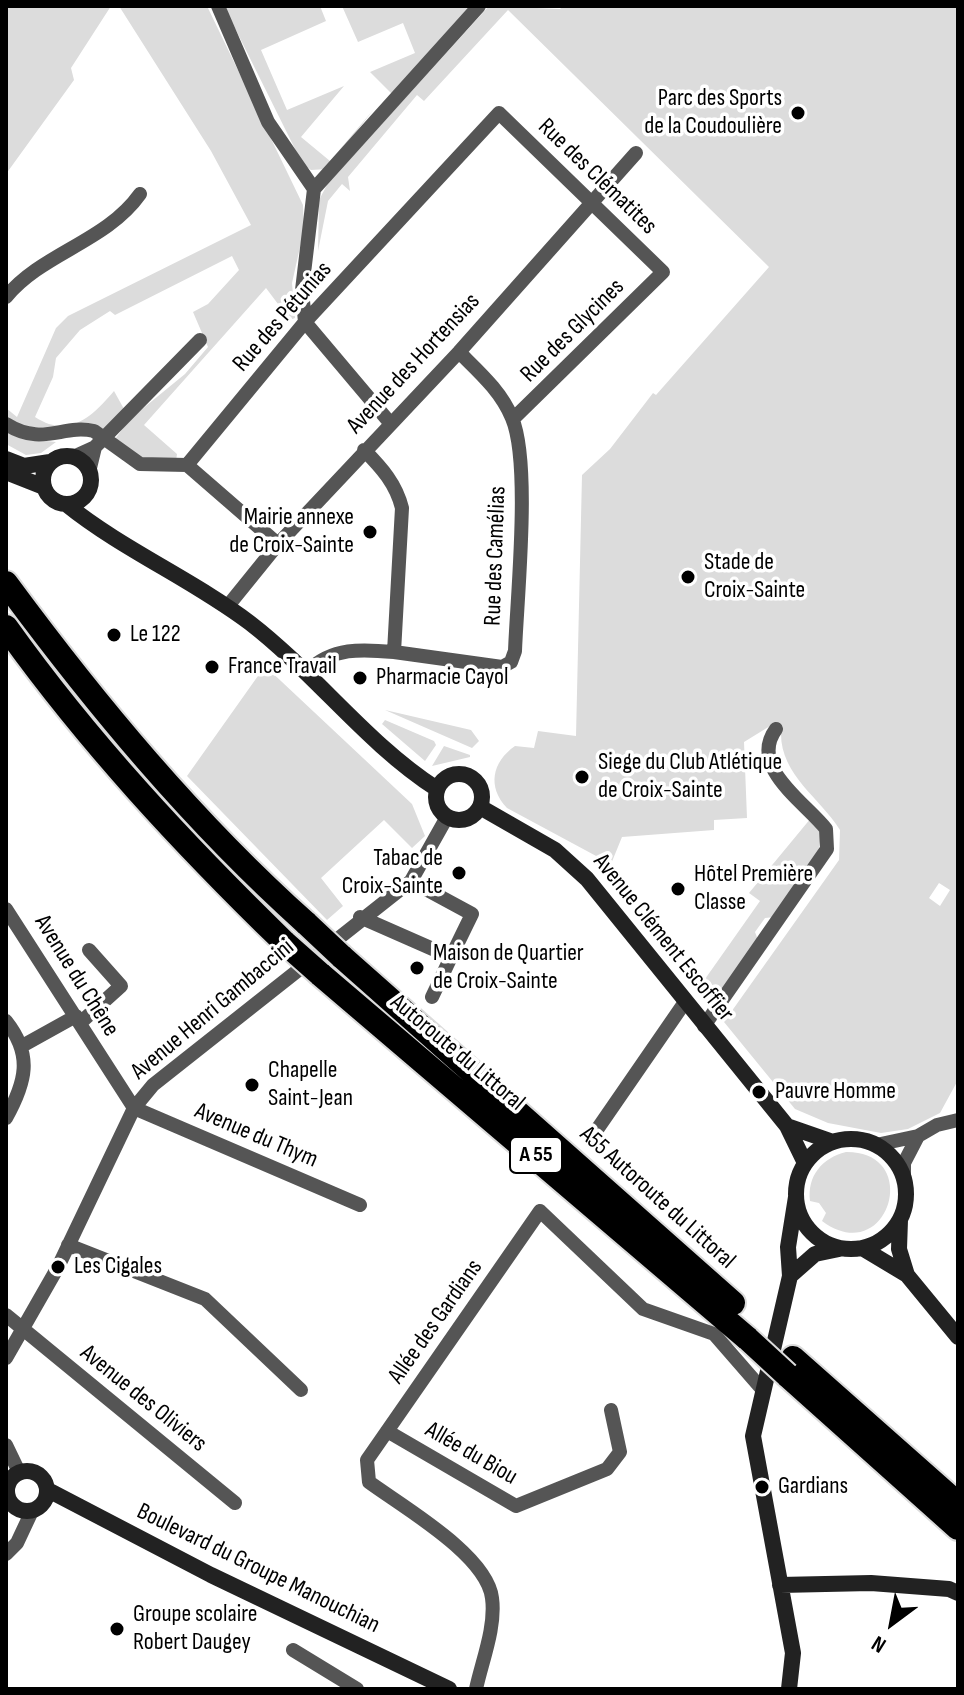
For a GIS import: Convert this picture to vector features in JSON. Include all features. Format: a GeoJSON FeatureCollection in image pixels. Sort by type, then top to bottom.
{"type":"FeatureCollection","features":[{"type":"Feature","properties":{"kind":"highway","name":"A55 Autoroute du Littoral"},"geometry":{"type":"LineString","coordinates":[[6,583],[68,667],[209,831],[752,1332]]}},
{"type":"Feature","properties":{"kind":"highway","name":"Autoroute du Littoral"},"geometry":{"type":"LineString","coordinates":[[6,627],[101,750],[198,857],[285,943],[752,1332],[917,1479]]}},
{"type":"Feature","properties":{"kind":"highway"},"geometry":{"type":"LineString","coordinates":[[917,1479],[958,1504]]}},
{"type":"Feature","properties":{"kind":"highway"},"geometry":{"type":"LineString","coordinates":[[917,1479],[958,1528]]}},
{"type":"Feature","properties":{"kind":"main road"},"geometry":{"type":"LineString","coordinates":[[6,459],[24,466],[73,457],[89,472],[88,491],[93,513],[102,528]]}},
{"type":"Feature","properties":{"kind":"main road"},"geometry":{"type":"LineString","coordinates":[[50,462],[43,475],[44,487],[52,499],[66,504],[227,607],[308,671],[406,767],[437,789]]}},
{"type":"Feature","properties":{"kind":"main road"},"geometry":{"type":"LineString","coordinates":[[6,472],[44,487]]}},
{"type":"Feature","properties":{"kind":"main road"},"geometry":{"type":"LineString","coordinates":[[66,504],[79,500],[88,491]]}},
{"type":"Feature","properties":{"kind":"main road"},"geometry":{"type":"LineString","coordinates":[[455,774],[473,778],[482,794],[480,807],[461,820],[447,817],[437,804],[437,789],[441,782],[455,774]]}},
{"type":"Feature","properties":{"kind":"main road","name":"Avenue Clément Escoffier"},"geometry":{"type":"LineString","coordinates":[[480,807],[555,850],[587,879],[787,1126],[805,1163]]}},
{"type":"Feature","properties":{"kind":"main road"},"geometry":{"type":"LineString","coordinates":[[787,1126],[833,1142]]}},
{"type":"Feature","properties":{"kind":"main road"},"geometry":{"type":"LineString","coordinates":[[789,1689],[793,1653],[753,1436],[761,1388],[790,1276],[788,1247],[799,1176],[805,1163],[821,1147],[848,1139],[876,1145],[888,1153],[904,1179],[905,1206],[899,1249],[907,1275]]}},
{"type":"Feature","properties":{"kind":"main road"},"geometry":{"type":"LineString","coordinates":[[796,1197],[806,1226],[821,1241],[842,1249]]}},
{"type":"Feature","properties":{"kind":"main road"},"geometry":{"type":"LineString","coordinates":[[790,1276],[815,1254],[862,1248],[887,1236],[901,1218]]}},
{"type":"Feature","properties":{"kind":"main road"},"geometry":{"type":"LineString","coordinates":[[862,1248],[907,1275],[958,1337]]}},
{"type":"Feature","properties":{"kind":"main road"},"geometry":{"type":"LineString","coordinates":[[19,1472],[36,1473],[48,1490],[46,1499],[32,1511],[9,1509],[7,1489],[19,1472]]}},
{"type":"Feature","properties":{"kind":"main road","name":"Boulevard du Groupe Manouchian"},"geometry":{"type":"LineString","coordinates":[[48,1490],[211,1575],[449,1689]]}},
{"type":"Feature","properties":{"kind":"main road"},"geometry":{"type":"LineString","coordinates":[[780,1585],[871,1583],[949,1589],[958,1593]]}},
{"type":"Feature","properties":{"kind":"street"},"geometry":{"type":"LineString","coordinates":[[218,6],[268,122],[314,189]]}},
{"type":"Feature","properties":{"kind":"street"},"geometry":{"type":"LineString","coordinates":[[391,424],[305,322],[302,290],[314,189],[479,6]]}},
{"type":"Feature","properties":{"kind":"street","name":"Rue des Clématites"},"geometry":{"type":"LineString","coordinates":[[499,113],[663,272]]}},
{"type":"Feature","properties":{"kind":"street","name":"Rue des Pétunias"},"geometry":{"type":"LineString","coordinates":[[187,465],[305,322],[499,113]]}},
{"type":"Feature","properties":{"kind":"street","name":"Avenue des Hortensias"},"geometry":{"type":"LineString","coordinates":[[227,607],[278,544],[459,352],[636,153]]}},
{"type":"Feature","properties":{"kind":"street"},"geometry":{"type":"LineString","coordinates":[[6,297],[23,279],[120,217],[140,194]]}},
{"type":"Feature","properties":{"kind":"street","name":"Rue des Glycines"},"geometry":{"type":"LineString","coordinates":[[513,419],[663,272]]}},
{"type":"Feature","properties":{"kind":"street"},"geometry":{"type":"LineString","coordinates":[[73,457],[100,443],[200,340]]}},
{"type":"Feature","properties":{"kind":"street","name":"Rue des Camélias"},"geometry":{"type":"LineString","coordinates":[[394,652],[502,667],[511,662],[515,651],[521,454],[513,419],[494,386],[459,352]]}},
{"type":"Feature","properties":{"kind":"street"},"geometry":{"type":"LineString","coordinates":[[6,424],[28,434],[44,436],[87,429],[100,443],[140,464],[187,465],[278,544]]}},
{"type":"Feature","properties":{"kind":"street"},"geometry":{"type":"LineString","coordinates":[[89,472],[100,443]]}},
{"type":"Feature","properties":{"kind":"street"},"geometry":{"type":"LineString","coordinates":[[308,671],[330,654],[360,649],[394,652],[402,508],[384,470],[364,450]]}},
{"type":"Feature","properties":{"kind":"street"},"geometry":{"type":"LineString","coordinates":[[704,1026],[827,849],[826,829],[782,783],[771,764],[767,747],[776,729]]}},
{"type":"Feature","properties":{"kind":"street","name":"Avenue Henri Gambaccini"},"geometry":{"type":"LineString","coordinates":[[6,1358],[68,1245],[134,1108],[153,1085],[360,917],[411,881],[447,817]]}},
{"type":"Feature","properties":{"kind":"street"},"geometry":{"type":"LineString","coordinates":[[411,881],[472,914],[432,997]]}},
{"type":"Feature","properties":{"kind":"street","name":"Avenue du Chêne"},"geometry":{"type":"LineString","coordinates":[[6,909],[134,1108]]}},
{"type":"Feature","properties":{"kind":"street"},"geometry":{"type":"LineString","coordinates":[[360,917],[451,957]]}},
{"type":"Feature","properties":{"kind":"street"},"geometry":{"type":"LineString","coordinates":[[22,1046],[78,1019],[121,986],[89,950]]}},
{"type":"Feature","properties":{"kind":"street"},"geometry":{"type":"LineString","coordinates":[[596,1131],[685,1002]]}},
{"type":"Feature","properties":{"kind":"street"},"geometry":{"type":"LineString","coordinates":[[6,1021],[22,1046],[22,1089],[6,1118]]}},
{"type":"Feature","properties":{"kind":"street","name":"Avenue du Thym"},"geometry":{"type":"LineString","coordinates":[[134,1108],[360,1205]]}},
{"type":"Feature","properties":{"kind":"street"},"geometry":{"type":"LineString","coordinates":[[876,1145],[918,1136],[937,1125],[958,1120]]}},
{"type":"Feature","properties":{"kind":"street"},"geometry":{"type":"LineString","coordinates":[[904,1179],[904,1163],[918,1136]]}},
{"type":"Feature","properties":{"kind":"street","name":"Allée des Gardians"},"geometry":{"type":"LineString","coordinates":[[476,1689],[493,1615],[487,1579],[469,1557],[369,1482],[367,1460],[540,1211],[643,1309],[714,1334],[761,1388]]}},
{"type":"Feature","properties":{"kind":"street"},"geometry":{"type":"LineString","coordinates":[[68,1245],[205,1299],[301,1390]]}},
{"type":"Feature","properties":{"kind":"street","name":"Avenue des Oliviers"},"geometry":{"type":"LineString","coordinates":[[6,1315],[235,1503]]}},
{"type":"Feature","properties":{"kind":"street","name":"Allée du Biou"},"geometry":{"type":"LineString","coordinates":[[387,1431],[516,1506],[607,1469],[620,1452],[611,1410]]}},
{"type":"Feature","properties":{"kind":"street"},"geometry":{"type":"LineString","coordinates":[[6,1445],[19,1472]]}},
{"type":"Feature","properties":{"kind":"street"},"geometry":{"type":"LineString","coordinates":[[6,1554],[17,1543],[32,1511]]}},
{"type":"Feature","properties":{"kind":"street"},"geometry":{"type":"LineString","coordinates":[[293,1650],[357,1689]]}},
{"type":"Feature","properties":{"kind":"shaded area"},"geometry":{"type":"Polygon","coordinates":[[[6,6],[111,6],[71,68],[74,80],[6,174],[6,6]]]}},
{"type":"Feature","properties":{"kind":"shaded area"},"geometry":{"type":"Polygon","coordinates":[[[119,6],[207,6],[303,205],[304,229],[292,283],[295,318],[290,320],[266,288],[144,425],[177,454],[176,461],[145,460],[115,439],[130,419],[185,374],[208,347],[193,312],[208,304],[239,270],[232,256],[115,315],[110,311],[80,330],[56,358],[53,377],[35,417],[59,426],[79,422],[114,391],[124,409],[110,429],[26,427],[6,418],[6,408],[17,417],[56,328],[68,316],[251,225],[211,151],[119,6]]]}},
{"type":"Feature","properties":{"kind":"shaded area"},"geometry":{"type":"Polygon","coordinates":[[[224,6],[320,6],[326,21],[261,50],[287,110],[344,86],[301,137],[330,161],[374,109],[327,169],[311,170],[302,163],[224,6]]]}},
{"type":"Feature","properties":{"kind":"shaded area"},"geometry":{"type":"Polygon","coordinates":[[[342,6],[474,6],[392,94],[370,72],[415,53],[403,23],[358,42],[342,6]]]}},
{"type":"Feature","properties":{"kind":"shaded area"},"geometry":{"type":"Polygon","coordinates":[[[489,6],[560,9],[563,6],[958,6],[958,1080],[940,1113],[908,1129],[881,1133],[828,1123],[795,1109],[724,1022],[839,860],[840,830],[794,774],[787,762],[781,734],[770,726],[744,742],[747,818],[714,820],[714,830],[622,837],[611,864],[507,808],[495,783],[501,759],[515,746],[534,748],[538,731],[576,736],[582,475],[610,449],[653,393],[656,395],[769,267],[508,10],[424,101],[417,95],[348,177],[350,191],[342,184],[328,201],[318,251],[319,200],[328,183],[489,6]],[[939,883],[929,898],[940,906],[950,890],[939,883]]]}},
{"type":"Feature","properties":{"kind":"shaded area"},"geometry":{"type":"Polygon","coordinates":[[[6,430],[28,439],[56,442],[41,453],[26,455],[6,444],[6,430]]]}},
{"type":"Feature","properties":{"kind":"shaded area"},"geometry":{"type":"Polygon","coordinates":[[[265,666],[412,804],[425,836],[412,848],[384,820],[321,878],[343,906],[327,920],[187,776],[265,666]]]}},
{"type":"Feature","properties":{"kind":"shaded area"},"geometry":{"type":"Polygon","coordinates":[[[385,710],[471,730],[479,741],[472,748],[385,710]]]}},
{"type":"Feature","properties":{"kind":"shaded area"},"geometry":{"type":"Polygon","coordinates":[[[385,720],[434,741],[436,745],[425,761],[382,724],[385,720]]]}},
{"type":"Feature","properties":{"kind":"shaded area"},"geometry":{"type":"Polygon","coordinates":[[[444,746],[470,755],[470,757],[432,766],[444,746]]]}},
{"type":"Feature","properties":{"kind":"shaded area"},"geometry":{"type":"Polygon","coordinates":[[[811,818],[821,835],[818,853],[775,917],[765,918],[755,932],[758,940],[712,1003],[698,989],[760,901],[749,893],[811,818]]]}},
{"type":"Feature","properties":{"kind":"shaded area"},"geometry":{"type":"Polygon","coordinates":[[[846,1152],[870,1157],[884,1169],[890,1186],[888,1204],[879,1220],[865,1231],[845,1232],[822,1221],[826,1213],[819,1203],[810,1201],[811,1184],[818,1169],[846,1152]]]}},
{"type":"Feature","properties":{"kind":"place","name":"Parc des Sports de la Coudoulière"},"geometry":{"type":"Point","coordinates":[798,113]}},
{"type":"Feature","properties":{"kind":"place","name":"Mairie annexe de Croix-Sainte"},"geometry":{"type":"Point","coordinates":[370,532]}},
{"type":"Feature","properties":{"kind":"place","name":"Stade de Croix-Sainte"},"geometry":{"type":"Point","coordinates":[688,577]}},
{"type":"Feature","properties":{"kind":"place","name":"Le 122"},"geometry":{"type":"Point","coordinates":[114,635]}},
{"type":"Feature","properties":{"kind":"place","name":"France Travail"},"geometry":{"type":"Point","coordinates":[212,667]}},
{"type":"Feature","properties":{"kind":"place","name":"Pharmacie Cayol"},"geometry":{"type":"Point","coordinates":[360,678]}},
{"type":"Feature","properties":{"kind":"place","name":"Siege du Club Atlétique de Croix-Sainte"},"geometry":{"type":"Point","coordinates":[582,777]}},
{"type":"Feature","properties":{"kind":"place","name":"Tabac de Croix-Sainte"},"geometry":{"type":"Point","coordinates":[459,873]}},
{"type":"Feature","properties":{"kind":"place","name":"Hôtel Première Classe"},"geometry":{"type":"Point","coordinates":[678,889]}},
{"type":"Feature","properties":{"kind":"place","name":"Maison de Quartier de Croix-Sainte"},"geometry":{"type":"Point","coordinates":[417,968]}},
{"type":"Feature","properties":{"kind":"place","name":"Chapelle Saint-Jean"},"geometry":{"type":"Point","coordinates":[252,1085]}},
{"type":"Feature","properties":{"kind":"place","name":"Pauvre Homme"},"geometry":{"type":"Point","coordinates":[759,1092]}},
{"type":"Feature","properties":{"kind":"place","name":"Les Cigales"},"geometry":{"type":"Point","coordinates":[58,1267]}},
{"type":"Feature","properties":{"kind":"place","name":"Gardians"},"geometry":{"type":"Point","coordinates":[762,1487]}},
{"type":"Feature","properties":{"kind":"place","name":"Groupe scolaire Robert Daugey"},"geometry":{"type":"Point","coordinates":[117,1629]}}]}
